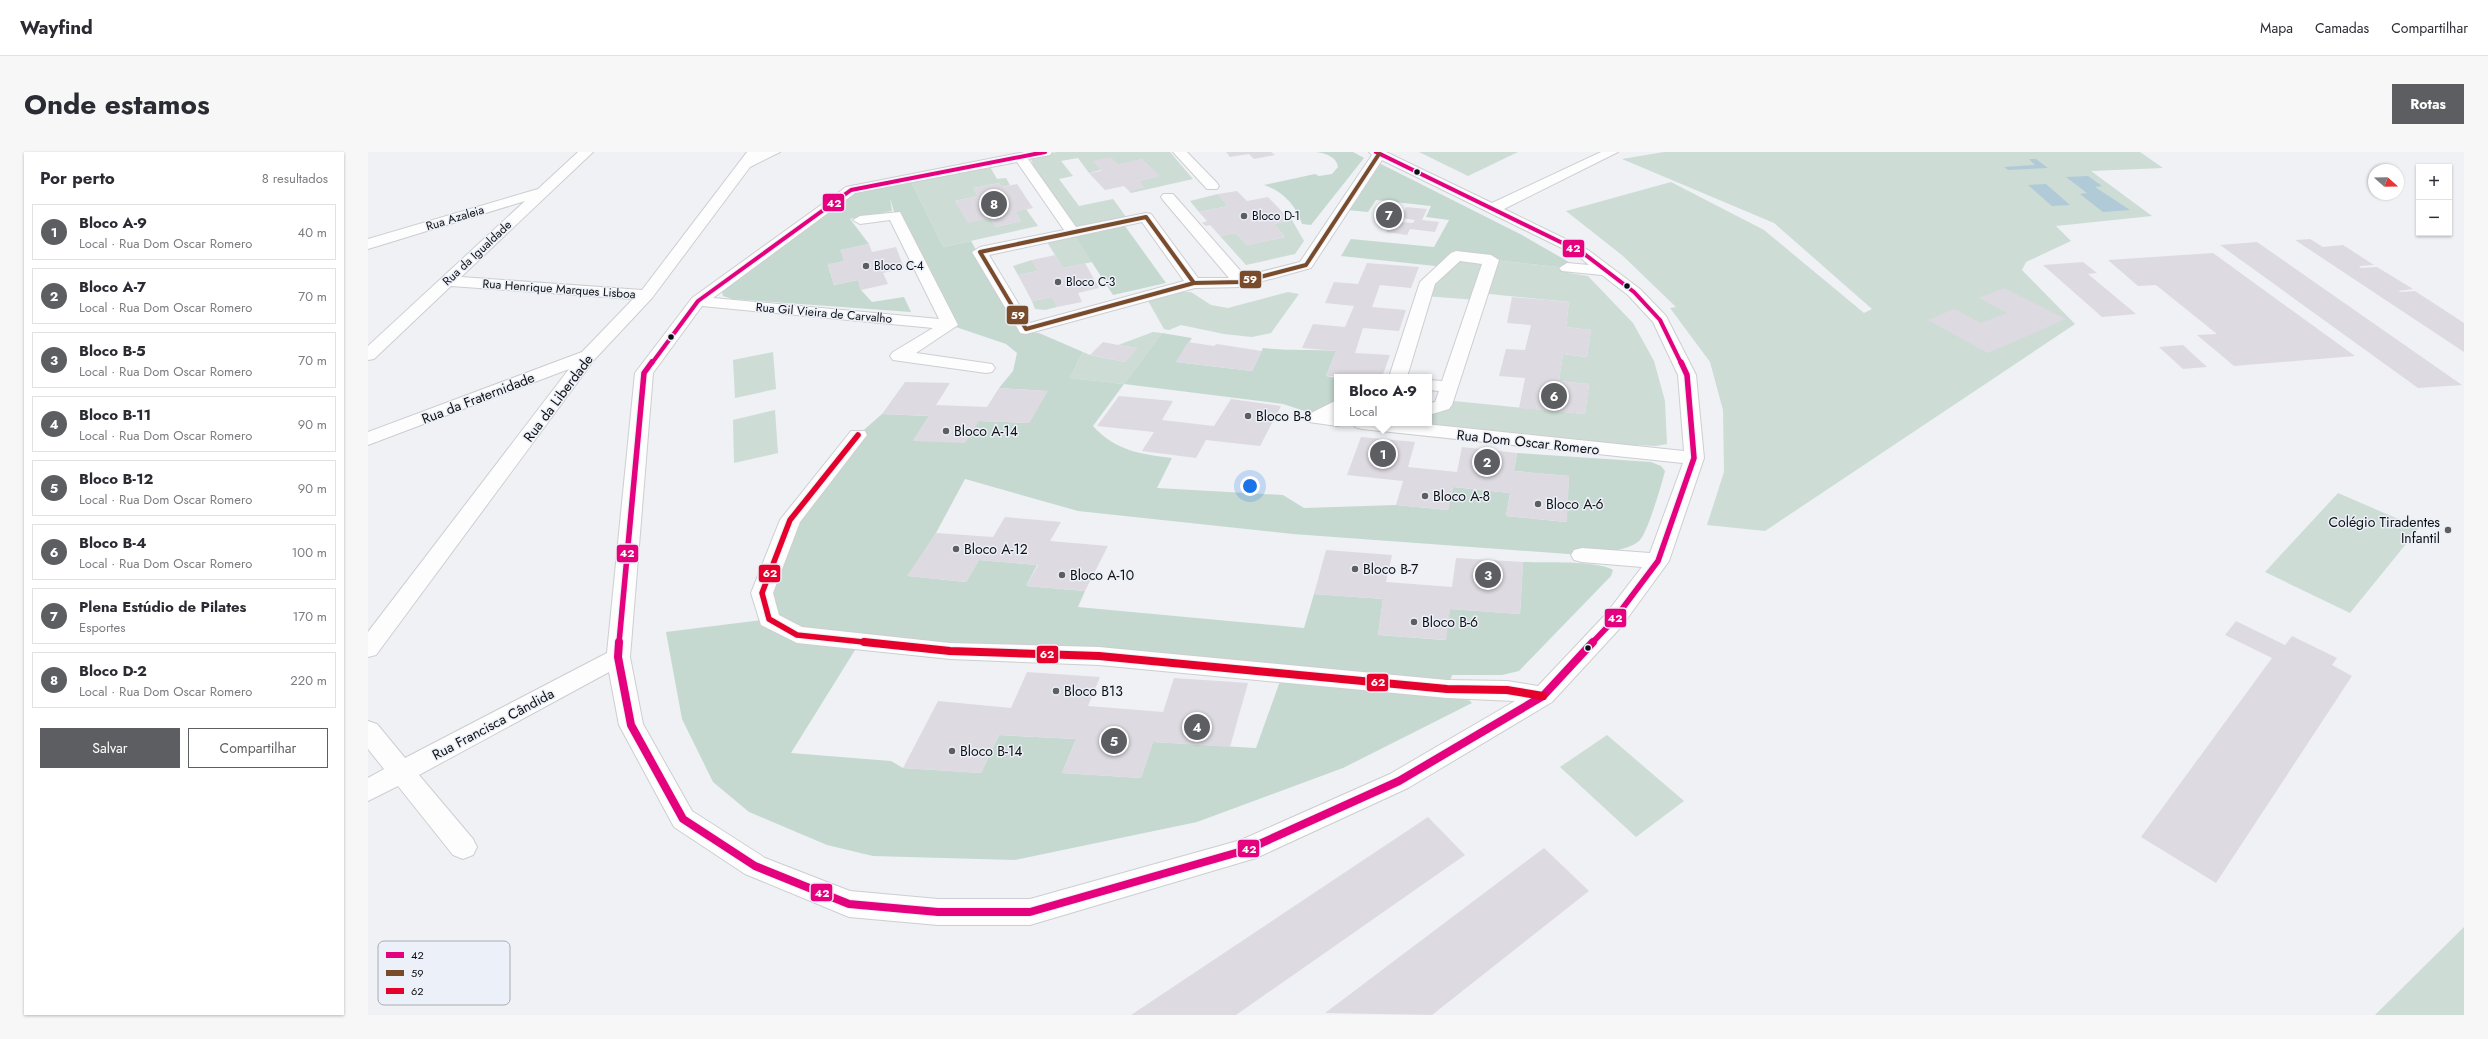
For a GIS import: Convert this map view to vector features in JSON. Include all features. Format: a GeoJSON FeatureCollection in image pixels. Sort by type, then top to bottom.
{"type":"FeatureCollection","features":[{"type":"Feature","properties":{"kind":"street","name":"Rua da Igualdade"},"geometry":{"type":"LineString","coordinates":[[368,355],[586,152]]}},
{"type":"Feature","properties":{"kind":"street"},"geometry":{"type":"LineString","coordinates":[[750,158],[773,152]]}},
{"type":"Feature","properties":{"kind":"street"},"geometry":{"type":"LineString","coordinates":[[1045,152],[851,190],[698,301],[644,373],[618,657],[631,725],[683,819],[755,866],[849,904],[938,912],[1030,912],[1246,850],[1399,781],[1544,696],[1612,621],[1658,561],[1694,458],[1687,375],[1660,320],[1634,292],[1609,271],[1583,253],[1494,208],[1378,153],[1306,265],[1240,282],[1194,283],[1026,329],[980,252],[1146,218],[1194,283]]}},
{"type":"Feature","properties":{"kind":"street"},"geometry":{"type":"LineString","coordinates":[[1180,152],[1212,186]]}},
{"type":"Feature","properties":{"kind":"street"},"geometry":{"type":"LineString","coordinates":[[1494,208],[1611,152]]}},
{"type":"Feature","properties":{"kind":"street"},"geometry":{"type":"LineString","coordinates":[[1020,157],[1073,233]]}},
{"type":"Feature","properties":{"kind":"street","name":"Rua da Liberdade"},"geometry":{"type":"LineString","coordinates":[[368,649],[588,356],[646,295],[750,158]]}},
{"type":"Feature","properties":{"kind":"street","name":"Rua Azaleia"},"geometry":{"type":"LineString","coordinates":[[368,244],[542,192]]}},
{"type":"Feature","properties":{"kind":"street"},"geometry":{"type":"LineString","coordinates":[[1168,197],[1240,282]]}},
{"type":"Feature","properties":{"kind":"street"},"geometry":{"type":"LineString","coordinates":[[860,220],[895,214],[950,325],[899,356],[986,368]]}},
{"type":"Feature","properties":{"kind":"street"},"geometry":{"type":"LineString","coordinates":[[1399,374],[1428,282],[1456,256],[1491,260],[1442,405],[1432,408]]}},
{"type":"Feature","properties":{"kind":"street"},"geometry":{"type":"LineString","coordinates":[[1567,268],[1609,271]]}},
{"type":"Feature","properties":{"kind":"street","name":"Rua Henrique Marques Lisboa"},"geometry":{"type":"LineString","coordinates":[[448,281],[646,295]]}},
{"type":"Feature","properties":{"kind":"street","name":"Rua Gil Vieira de Carvalho"},"geometry":{"type":"LineString","coordinates":[[698,301],[950,325]]}},
{"type":"Feature","properties":{"kind":"street","name":"Rua da Fraternidade"},"geometry":{"type":"LineString","coordinates":[[368,440],[588,356]]}},
{"type":"Feature","properties":{"kind":"street"},"geometry":{"type":"LineString","coordinates":[[1432,385],[1449,387]]}},
{"type":"Feature","properties":{"kind":"street"},"geometry":{"type":"LineString","coordinates":[[1334,408],[1316,418],[1334,420]]}},
{"type":"Feature","properties":{"kind":"street","name":"Rua Dom Oscar Romero"},"geometry":{"type":"LineString","coordinates":[[1390,426],[1694,458]]}},
{"type":"Feature","properties":{"kind":"street"},"geometry":{"type":"LineString","coordinates":[[858,435],[790,520],[762,593],[769,619],[797,635],[967,652],[1099,656],[1447,689],[1507,690],[1544,696]]}},
{"type":"Feature","properties":{"kind":"street"},"geometry":{"type":"LineString","coordinates":[[1582,555],[1658,561]]}},
{"type":"Feature","properties":{"kind":"street","name":"Rua Francisca Cândida"},"geometry":{"type":"LineString","coordinates":[[368,790],[618,657]]}},
{"type":"Feature","properties":{"kind":"street"},"geometry":{"type":"LineString","coordinates":[[368,731],[463,848]]}},
{"type":"Feature","properties":{"kind":"shaded area"},"geometry":{"type":"Polygon","coordinates":[[[1057,152],[1170,152],[1193,179],[1131,193],[1129,191],[1144,187],[1139,181],[1159,176],[1142,159],[1089,173],[1078,158],[1061,161],[1073,176],[1059,179],[1079,206],[1113,199],[1129,221],[1073,233],[1026,166],[1033,164],[1030,157],[1057,152]]]}},
{"type":"Feature","properties":{"kind":"shaded area"},"geometry":{"type":"Polygon","coordinates":[[[1419,152],[1518,152],[1468,176],[1419,152]]]}},
{"type":"Feature","properties":{"kind":"shaded area"},"geometry":{"type":"Polygon","coordinates":[[[1664,152],[2140,152],[2163,168],[2091,171],[2152,216],[2056,226],[2071,241],[2026,262],[2022,270],[2075,324],[1765,531],[1707,525],[1724,472],[1723,410],[1710,362],[1670,308],[1676,307],[1623,256],[1566,211],[1671,182],[1764,230],[1864,313],[1872,309],[1774,223],[1622,159],[1664,152]]]}},
{"type":"Feature","properties":{"kind":"shaded area"},"geometry":{"type":"Polygon","coordinates":[[[989,165],[997,179],[1006,178],[1010,185],[1002,187],[999,183],[973,188],[978,196],[955,201],[968,222],[990,218],[996,227],[1021,221],[1015,212],[1026,209],[1038,226],[943,247],[911,181],[989,165]]]}},
{"type":"Feature","properties":{"kind":"shaded area"},"geometry":{"type":"Polygon","coordinates":[[[1218,194],[1228,206],[1199,212],[1190,201],[1218,194]]]}},
{"type":"Feature","properties":{"kind":"shaded area"},"geometry":{"type":"Polygon","coordinates":[[[1292,220],[1304,241],[1295,254],[1246,265],[1220,236],[1236,233],[1247,245],[1285,237],[1274,224],[1292,220]]]}},
{"type":"Feature","properties":{"kind":"shaded area"},"geometry":{"type":"Polygon","coordinates":[[[1075,236],[1092,262],[1063,268],[1047,242],[1075,236]]]}},
{"type":"Feature","properties":{"kind":"shaded area"},"geometry":{"type":"Polygon","coordinates":[[[1456,256],[1567,268],[1569,273],[1588,276],[1633,323],[1654,361],[1665,401],[1667,444],[1656,446],[1636,445],[1635,453],[1389,426],[1432,426],[1432,407],[1444,400],[1585,414],[1589,384],[1559,381],[1563,354],[1587,357],[1591,330],[1566,327],[1569,302],[1480,293],[1477,300],[1424,296],[1456,256]]]}},
{"type":"Feature","properties":{"kind":"shaded area"},"geometry":{"type":"Polygon","coordinates":[[[1032,260],[1038,271],[1018,275],[1013,266],[1032,260]]]}},
{"type":"Feature","properties":{"kind":"shaded area"},"geometry":{"type":"Polygon","coordinates":[[[1166,292],[1191,292],[1211,305],[1228,308],[1288,292],[1299,294],[1271,333],[1252,337],[1224,334],[1181,325],[1169,330],[1164,329],[1147,299],[1166,292]]]}},
{"type":"Feature","properties":{"kind":"shaded area"},"geometry":{"type":"Polygon","coordinates":[[[1052,297],[1057,307],[1045,310],[1035,309],[1032,301],[1052,297]]]}},
{"type":"Feature","properties":{"kind":"shaded area"},"geometry":{"type":"Polygon","coordinates":[[[1153,332],[1162,333],[1124,384],[1070,378],[1083,352],[1090,355],[1125,362],[1137,348],[1118,345],[1153,332]]]}},
{"type":"Feature","properties":{"kind":"shaded area"},"geometry":{"type":"Polygon","coordinates":[[[773,352],[776,389],[735,398],[733,360],[773,352]]]}},
{"type":"Feature","properties":{"kind":"shaded area"},"geometry":{"type":"Polygon","coordinates":[[[775,410],[778,453],[734,463],[733,420],[775,410]]]}},
{"type":"Feature","properties":{"kind":"shaded area"},"geometry":{"type":"Polygon","coordinates":[[[2338,493],[2419,528],[2350,613],[2265,572],[2338,493]]]}},
{"type":"Feature","properties":{"kind":"shaded area"},"geometry":{"type":"Polygon","coordinates":[[[1607,735],[1684,801],[1636,837],[1560,767],[1607,735]]]}},
{"type":"Feature","properties":{"kind":"shaded area"},"geometry":{"type":"Polygon","coordinates":[[[2464,927],[2464,1015],[2375,1015],[2464,927]]]}},
{"type":"Feature","properties":{"kind":"green space"},"geometry":{"type":"Polygon","coordinates":[[[1316,152],[1353,152],[1364,158],[1311,225],[1302,224],[1296,211],[1288,200],[1277,191],[1264,185],[1315,174],[1319,176],[1332,174],[1338,167],[1333,158],[1323,153],[1316,152]]]}},
{"type":"Feature","properties":{"kind":"green space"},"geometry":{"type":"Polygon","coordinates":[[[1381,164],[1522,235],[1574,265],[1567,268],[1457,256],[1445,267],[1341,256],[1351,239],[1434,247],[1449,220],[1426,217],[1431,206],[1376,200],[1368,212],[1347,210],[1378,165],[1381,164]]]}},
{"type":"Feature","properties":{"kind":"green space"},"geometry":{"type":"Polygon","coordinates":[[[911,181],[943,247],[971,241],[1023,331],[1039,333],[1083,352],[1070,378],[1124,384],[1093,426],[1111,441],[1129,450],[1149,455],[1172,458],[1157,488],[1283,495],[1304,508],[1396,505],[1448,510],[1453,487],[1510,493],[1506,516],[1566,522],[1569,476],[1514,471],[1517,453],[1651,462],[1661,466],[1665,471],[1646,529],[1639,541],[1634,545],[1612,551],[1582,555],[1293,534],[1078,511],[965,479],[936,533],[908,576],[966,582],[979,560],[1037,565],[1026,586],[1085,591],[1078,607],[1304,628],[1314,594],[1383,599],[1378,635],[1445,640],[1450,609],[1520,614],[1523,562],[1583,563],[1613,570],[1611,576],[1519,671],[1502,675],[1452,675],[1444,699],[1468,699],[1472,703],[1343,768],[1197,822],[1015,860],[873,856],[827,845],[749,812],[713,782],[682,719],[666,632],[769,619],[762,593],[790,520],[858,435],[882,414],[929,416],[913,441],[979,421],[1029,423],[1047,391],[999,388],[1013,371],[1017,353],[1006,344],[950,325],[895,215],[890,198],[892,211],[850,219],[869,244],[841,250],[844,261],[828,265],[834,285],[858,280],[861,290],[872,302],[904,297],[911,312],[732,299],[723,296],[722,292],[724,289],[856,193],[911,181]],[[860,642],[791,753],[891,761],[903,768],[981,773],[999,735],[1076,739],[1062,773],[1141,778],[1153,742],[1256,748],[1283,673],[860,642]]]}},
{"type":"Feature","properties":{"kind":"green space"},"geometry":{"type":"Polygon","coordinates":[[[1125,226],[1166,283],[1113,295],[1075,236],[1125,226]]]}},
{"type":"Feature","properties":{"kind":"green space"},"geometry":{"type":"Polygon","coordinates":[[[1162,333],[1192,338],[1176,362],[1252,371],[1263,348],[1336,351],[1326,376],[1334,377],[1334,406],[1317,415],[1283,404],[1124,384],[1162,333]]]}},
{"type":"Feature","properties":{"kind":"water"},"geometry":{"type":"Polygon","coordinates":[[[2029,159],[2036,159],[2048,168],[2008,170],[2004,167],[2035,165],[2029,159]]]}},
{"type":"Feature","properties":{"kind":"water"},"geometry":{"type":"Polygon","coordinates":[[[2088,176],[2102,186],[2095,187],[2130,210],[2103,212],[2080,194],[2087,193],[2066,177],[2088,176]]]}},
{"type":"Feature","properties":{"kind":"water"},"geometry":{"type":"Polygon","coordinates":[[[2046,184],[2070,205],[2052,206],[2028,185],[2046,184]]]}},
{"type":"Feature","properties":{"kind":"building"},"geometry":{"type":"Polygon","coordinates":[[[1226,152],[1271,152],[1275,155],[1254,159],[1249,154],[1230,157],[1226,152]]]}},
{"type":"Feature","properties":{"kind":"building"},"geometry":{"type":"Polygon","coordinates":[[[1111,157],[1118,164],[1142,159],[1160,176],[1139,181],[1145,187],[1129,191],[1124,186],[1105,190],[1089,173],[1101,171],[1092,161],[1111,157]]]}},
{"type":"Feature","properties":{"kind":"building"},"geometry":{"type":"Polygon","coordinates":[[[999,183],[1002,187],[1017,184],[1033,208],[1015,212],[1021,221],[996,227],[990,218],[968,223],[955,201],[978,196],[973,188],[999,183]]]}},
{"type":"Feature","properties":{"kind":"building","name":"Bloco D-1"},"geometry":{"type":"Polygon","coordinates":[[[1237,191],[1247,201],[1268,197],[1290,220],[1274,224],[1285,237],[1247,245],[1236,233],[1220,236],[1210,225],[1206,226],[1202,223],[1207,221],[1199,212],[1228,206],[1218,194],[1237,191]]]}},
{"type":"Feature","properties":{"kind":"building"},"geometry":{"type":"Polygon","coordinates":[[[1406,207],[1427,209],[1422,220],[1439,222],[1435,232],[1410,229],[1407,235],[1386,232],[1392,221],[1374,219],[1380,210],[1404,212],[1406,207]],[[1401,218],[1399,222],[1413,223],[1415,220],[1401,218]]]}},
{"type":"Feature","properties":{"kind":"building"},"geometry":{"type":"Polygon","coordinates":[[[2310,239],[2323,247],[2343,245],[2374,265],[2359,266],[2361,268],[2377,267],[2413,289],[2398,291],[2415,291],[2464,323],[2464,352],[2295,240],[2310,239]]]}},
{"type":"Feature","properties":{"kind":"building"},"geometry":{"type":"Polygon","coordinates":[[[2257,242],[2462,385],[2418,388],[2220,245],[2257,242]]]}},
{"type":"Feature","properties":{"kind":"building","name":"Bloco C-4"},"geometry":{"type":"Polygon","coordinates":[[[869,244],[872,252],[896,247],[904,268],[883,273],[888,284],[861,290],[858,280],[834,285],[828,264],[844,261],[840,250],[869,244]]]}},
{"type":"Feature","properties":{"kind":"building"},"geometry":{"type":"Polygon","coordinates":[[[2213,253],[2355,356],[2234,366],[2197,335],[2217,334],[2156,285],[2138,286],[2108,260],[2213,253]]]}},
{"type":"Feature","properties":{"kind":"building","name":"Bloco C-3"},"geometry":{"type":"Polygon","coordinates":[[[1055,255],[1063,268],[1085,263],[1099,288],[1078,293],[1082,302],[1057,307],[1052,297],[1032,301],[1018,275],[1038,271],[1032,260],[1055,255]]]}},
{"type":"Feature","properties":{"kind":"building"},"geometry":{"type":"Polygon","coordinates":[[[2083,262],[2097,273],[2088,274],[2136,314],[2102,317],[2043,265],[2083,262]]]}},
{"type":"Feature","properties":{"kind":"building"},"geometry":{"type":"Polygon","coordinates":[[[1367,263],[1419,267],[1411,288],[1380,285],[1372,307],[1406,310],[1399,331],[1363,328],[1355,353],[1390,355],[1383,374],[1334,374],[1334,376],[1326,376],[1336,351],[1302,348],[1313,324],[1345,327],[1354,306],[1325,303],[1334,282],[1358,284],[1367,263]]]}},
{"type":"Feature","properties":{"kind":"building"},"geometry":{"type":"Polygon","coordinates":[[[2004,288],[2066,319],[1988,353],[1928,320],[1954,309],[1981,323],[2007,313],[1979,298],[2004,288]]]}},
{"type":"Feature","properties":{"kind":"building"},"geometry":{"type":"Polygon","coordinates":[[[1512,297],[1569,302],[1566,327],[1591,330],[1587,357],[1563,354],[1559,381],[1589,384],[1585,414],[1519,408],[1525,378],[1499,376],[1506,349],[1525,350],[1531,325],[1507,323],[1512,297]]]}},
{"type":"Feature","properties":{"kind":"building"},"geometry":{"type":"Polygon","coordinates":[[[1103,342],[1138,348],[1125,362],[1090,355],[1103,342]]]}},
{"type":"Feature","properties":{"kind":"building"},"geometry":{"type":"Polygon","coordinates":[[[1188,342],[1214,346],[1217,344],[1262,351],[1252,371],[1176,362],[1188,342]]]}},
{"type":"Feature","properties":{"kind":"building"},"geometry":{"type":"Polygon","coordinates":[[[2183,345],[2207,367],[2183,369],[2159,347],[2183,345]]]}},
{"type":"Feature","properties":{"kind":"building"},"geometry":{"type":"Polygon","coordinates":[[[905,382],[950,383],[936,405],[987,407],[999,388],[1048,391],[1029,423],[979,421],[965,443],[913,441],[929,416],[882,414],[905,382]]]}},
{"type":"Feature","properties":{"kind":"building"},"geometry":{"type":"Polygon","coordinates":[[[1119,396],[1173,401],[1162,420],[1214,426],[1231,399],[1281,406],[1260,446],[1206,440],[1196,458],[1142,451],[1154,432],[1097,426],[1119,396]]]}},
{"type":"Feature","properties":{"kind":"building"},"geometry":{"type":"Polygon","coordinates":[[[1361,437],[1415,442],[1408,467],[1457,472],[1462,447],[1517,453],[1514,471],[1569,476],[1567,522],[1506,516],[1510,493],[1453,487],[1448,510],[1396,505],[1403,481],[1347,475],[1361,437]]]}},
{"type":"Feature","properties":{"kind":"building"},"geometry":{"type":"Polygon","coordinates":[[[1005,517],[1061,522],[1050,541],[1108,546],[1085,591],[1026,586],[1038,565],[979,560],[966,582],[907,576],[936,533],[993,537],[1005,517]]]}},
{"type":"Feature","properties":{"kind":"building"},"geometry":{"type":"Polygon","coordinates":[[[1326,550],[1392,555],[1386,582],[1452,587],[1456,558],[1523,562],[1520,614],[1450,609],[1446,640],[1378,635],[1383,599],[1314,594],[1326,550]]]}},
{"type":"Feature","properties":{"kind":"building"},"geometry":{"type":"Polygon","coordinates":[[[2236,621],[2285,645],[2292,636],[2337,658],[2332,665],[2352,676],[2216,883],[2141,837],[2272,658],[2225,635],[2236,621]]]}},
{"type":"Feature","properties":{"kind":"building"},"geometry":{"type":"Polygon","coordinates":[[[1027,672],[1100,677],[1088,706],[1163,712],[1174,678],[1248,683],[1230,747],[1153,742],[1141,778],[1062,773],[1076,739],[999,735],[981,773],[903,768],[938,701],[1011,708],[1027,672]]]}},
{"type":"Feature","properties":{"kind":"building"},"geometry":{"type":"Polygon","coordinates":[[[1428,817],[1465,855],[1236,1015],[1131,1015],[1428,817]]]}},
{"type":"Feature","properties":{"kind":"building"},"geometry":{"type":"Polygon","coordinates":[[[1544,848],[1589,891],[1432,1015],[1325,1013],[1544,848]]]}},
{"type":"Feature","properties":{"kind":"transit line","name":"42"},"geometry":{"type":"LineString","coordinates":[[1045,152],[851,190],[698,301],[644,373],[618,657],[631,725],[683,819],[755,866],[849,904],[938,912],[1030,912],[1246,850],[1399,781],[1543,696],[1613,621],[1658,561],[1694,458],[1687,375],[1660,320],[1634,292],[1583,253],[1376,152]]}},
{"type":"Feature","properties":{"kind":"transit line","name":"59"},"geometry":{"type":"LineString","coordinates":[[1194,283],[1026,329],[980,252],[1146,217],[1194,283],[1241,282],[1306,265],[1379,154]]}},
{"type":"Feature","properties":{"kind":"transit line","name":"62"},"geometry":{"type":"LineString","coordinates":[[858,435],[790,520],[762,593],[769,619],[797,635],[950,651],[1099,656],[1447,689],[1507,690],[1543,696]]}},
{"type":"Feature","properties":{"kind":"place","name":"Bloco D-2"},"geometry":{"type":"Point","coordinates":[994,204]}},
{"type":"Feature","properties":{"kind":"place","name":"Plena Estúdio de Pilates"},"geometry":{"type":"Point","coordinates":[1389,215]}},
{"type":"Feature","properties":{"kind":"place","name":"Bloco D-1"},"geometry":{"type":"Point","coordinates":[1244,216]}},
{"type":"Feature","properties":{"kind":"place","name":"Bloco C-4"},"geometry":{"type":"Point","coordinates":[866,266]}},
{"type":"Feature","properties":{"kind":"place","name":"Bloco C-3"},"geometry":{"type":"Point","coordinates":[1058,282]}},
{"type":"Feature","properties":{"kind":"place","name":"Bloco B-4"},"geometry":{"type":"Point","coordinates":[1554,396]}},
{"type":"Feature","properties":{"kind":"place","name":"Bloco B-8"},"geometry":{"type":"Point","coordinates":[1248,416]}},
{"type":"Feature","properties":{"kind":"place","name":"Bloco A-14"},"geometry":{"type":"Point","coordinates":[946,431]}},
{"type":"Feature","properties":{"kind":"place","name":"Bloco A-9"},"geometry":{"type":"Point","coordinates":[1383,454]}},
{"type":"Feature","properties":{"kind":"place","name":"Bloco A-7"},"geometry":{"type":"Point","coordinates":[1487,462]}},
{"type":"Feature","properties":{"kind":"place","name":"Bloco A-8"},"geometry":{"type":"Point","coordinates":[1425,496]}},
{"type":"Feature","properties":{"kind":"place","name":"Bloco A-6"},"geometry":{"type":"Point","coordinates":[1538,504]}},
{"type":"Feature","properties":{"kind":"place","name":"Colégio Tiradentes Infantil"},"geometry":{"type":"Point","coordinates":[2448,530]}},
{"type":"Feature","properties":{"kind":"place","name":"Bloco A-12"},"geometry":{"type":"Point","coordinates":[956,549]}},
{"type":"Feature","properties":{"kind":"place","name":"Bloco B-7"},"geometry":{"type":"Point","coordinates":[1355,569]}},
{"type":"Feature","properties":{"kind":"place","name":"Bloco A-10"},"geometry":{"type":"Point","coordinates":[1062,575]}},
{"type":"Feature","properties":{"kind":"place","name":"Bloco B-5"},"geometry":{"type":"Point","coordinates":[1488,575]}},
{"type":"Feature","properties":{"kind":"place","name":"Bloco B-6"},"geometry":{"type":"Point","coordinates":[1414,622]}},
{"type":"Feature","properties":{"kind":"place","name":"Bloco B13"},"geometry":{"type":"Point","coordinates":[1056,691]}},
{"type":"Feature","properties":{"kind":"place","name":"Bloco B-11"},"geometry":{"type":"Point","coordinates":[1197,727]}},
{"type":"Feature","properties":{"kind":"place","name":"Bloco B-12"},"geometry":{"type":"Point","coordinates":[1114,741]}},
{"type":"Feature","properties":{"kind":"place","name":"Bloco B-14"},"geometry":{"type":"Point","coordinates":[952,751]}}]}
